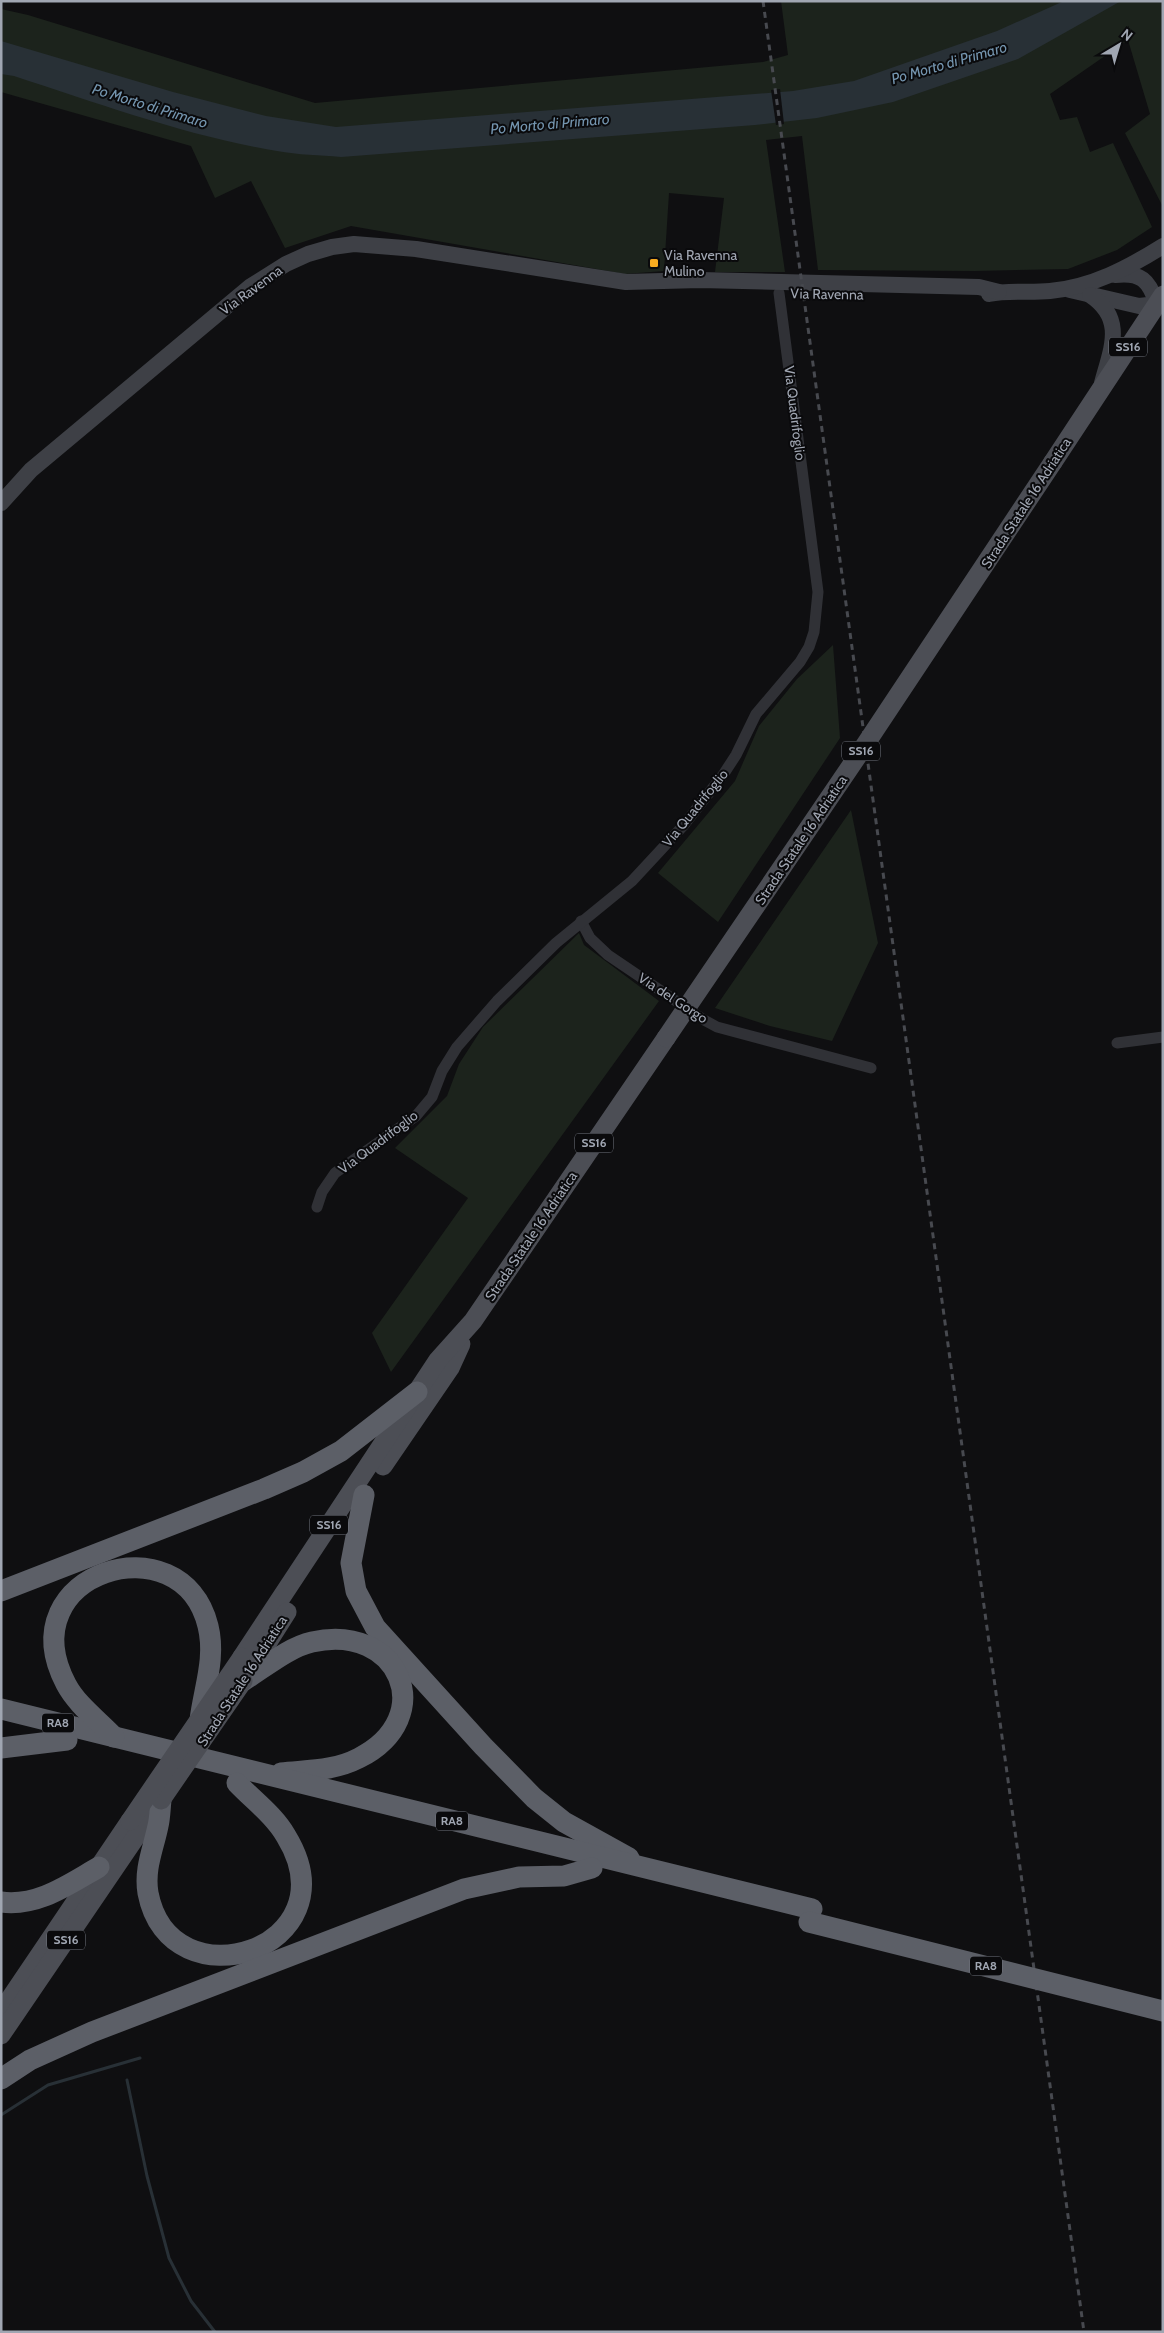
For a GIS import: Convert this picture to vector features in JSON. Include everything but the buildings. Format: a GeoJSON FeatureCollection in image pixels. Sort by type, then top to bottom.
{"type":"FeatureCollection","features":[{"type":"Feature","properties":{"kind":"highway"},"geometry":{"type":"LineString","coordinates":[[1,1591],[264,1489],[303,1472],[341,1451],[417,1392]]}},
{"type":"Feature","properties":{"kind":"highway"},"geometry":{"type":"LineString","coordinates":[[364,1495],[351,1563],[356,1591],[375,1627],[534,1798],[564,1822],[604,1842],[644,1868]]}},
{"type":"Feature","properties":{"kind":"highway"},"geometry":{"type":"LineString","coordinates":[[114,1737],[73,1694],[58,1665],[55,1646],[58,1617],[65,1601],[78,1587],[96,1576],[116,1570],[138,1568],[164,1573],[179,1581],[200,1605],[208,1626],[211,1647],[210,1671],[202,1696],[200,1720]]}},
{"type":"Feature","properties":{"kind":"highway"},"geometry":{"type":"LineString","coordinates":[[243,1681],[256,1661],[312,1642],[336,1638],[360,1642],[378,1651],[393,1666],[401,1683],[402,1704],[400,1715],[388,1736],[359,1758],[339,1766],[316,1771],[261,1774]]}},
{"type":"Feature","properties":{"kind":"highway","name":"RA8"},"geometry":{"type":"LineString","coordinates":[[1,1709],[644,1868],[810,1916],[1163,2012]]}},
{"type":"Feature","properties":{"kind":"highway","name":"RA8"},"geometry":{"type":"LineString","coordinates":[[1,1724],[592,1868],[1071,1973],[1163,1998]]}},
{"type":"Feature","properties":{"kind":"highway"},"geometry":{"type":"LineString","coordinates":[[1,1748],[67,1740]]}},
{"type":"Feature","properties":{"kind":"highway"},"geometry":{"type":"LineString","coordinates":[[161,1800],[158,1828],[150,1852],[147,1878],[150,1903],[161,1926],[180,1943],[203,1953],[229,1956],[254,1950],[274,1938],[291,1920],[296,1909],[300,1886],[296,1861],[286,1836],[279,1826],[237,1783]]}},
{"type":"Feature","properties":{"kind":"highway"},"geometry":{"type":"LineString","coordinates":[[1,1902],[20,1902],[48,1896],[99,1867]]}},
{"type":"Feature","properties":{"kind":"highway"},"geometry":{"type":"LineString","coordinates":[[1,2079],[30,2060],[54,2048],[464,1889],[519,1877],[564,1876],[592,1868]]}},
{"type":"Feature","properties":{"kind":"main road","name":"Via Ravenna"},"geometry":{"type":"LineString","coordinates":[[1,503],[31,470],[251,286],[286,264],[308,254],[332,247],[377,245],[590,278],[655,283],[705,291],[979,296],[999,292],[1063,289],[1090,283],[1109,276],[1163,246]]}},
{"type":"Feature","properties":{"kind":"main road","name":"Via Ravenna"},"geometry":{"type":"LineString","coordinates":[[1063,289],[1139,306],[1160,299],[1138,276],[1132,274],[1109,276]]}},
{"type":"Feature","properties":{"kind":"main road","name":"Via Ravenna"},"geometry":{"type":"LineString","coordinates":[[655,283],[700,280],[979,287],[999,292]]}},
{"type":"Feature","properties":{"kind":"main road","name":"Via Ravenna"},"geometry":{"type":"LineString","coordinates":[[1088,294],[1106,308],[1111,318],[1113,329],[1112,351],[1100,390]]}},
{"type":"Feature","properties":{"kind":"main road","name":"Strada Statale 16 Adriatica"},"geometry":{"type":"LineString","coordinates":[[256,1661],[438,1360],[473,1321],[666,1038],[859,754],[1160,299]]}},
{"type":"Feature","properties":{"kind":"main road","name":"Strada Statale 16 Adriatica"},"geometry":{"type":"LineString","coordinates":[[1,2035],[200,1720],[256,1661],[364,1495],[450,1368],[473,1321]]}},
{"type":"Feature","properties":{"kind":"main road","name":"Strada Statale 16 Adriatica"},"geometry":{"type":"LineString","coordinates":[[1,2012],[99,1867],[161,1800],[243,1681]]}},
{"type":"Feature","properties":{"kind":"street","name":"Via Quadrifoglio"},"geometry":{"type":"LineString","coordinates":[[317,1207],[322,1192],[335,1174],[416,1116],[432,1097],[442,1072],[457,1046],[473,1026],[556,943],[632,881],[683,826],[732,761],[756,714],[800,662],[809,647],[814,632],[818,592],[779,293]]}},
{"type":"Feature","properties":{"kind":"street","name":"Via del Gorgo"},"geometry":{"type":"LineString","coordinates":[[581,921],[590,938],[608,954],[704,1020],[717,1026],[871,1068]]}},
{"type":"Feature","properties":{"kind":"street"},"geometry":{"type":"LineString","coordinates":[[1117,1043],[1163,1037]]}},
{"type":"Feature","properties":{"kind":"shaded area"},"geometry":{"type":"Polygon","coordinates":[[[781,1],[1163,1],[1163,207],[1125,133],[1150,114],[1128,40],[1050,94],[1060,120],[1077,117],[1090,152],[1113,143],[1152,227],[1117,250],[1068,269],[975,271],[818,270],[802,136],[766,140],[785,272],[715,272],[724,198],[669,193],[664,271],[625,274],[351,226],[285,248],[251,181],[215,198],[191,146],[1,92],[1,9],[28,15],[315,103],[763,62],[788,55],[781,1]]]}},
{"type":"Feature","properties":{"kind":"shaded area"},"geometry":{"type":"Polygon","coordinates":[[[833,645],[840,738],[718,922],[658,873],[735,781],[759,726],[797,679],[833,645]]]}},
{"type":"Feature","properties":{"kind":"shaded area"},"geometry":{"type":"Polygon","coordinates":[[[851,810],[878,943],[832,1041],[770,1026],[715,1008],[851,810]]]}},
{"type":"Feature","properties":{"kind":"shaded area"},"geometry":{"type":"Polygon","coordinates":[[[579,933],[584,945],[659,1001],[391,1372],[372,1333],[468,1198],[395,1148],[447,1096],[459,1064],[483,1027],[579,933]]]}},
{"type":"Feature","properties":{"kind":"water","name":"Po Morto di Primaro"},"geometry":{"type":"Polygon","coordinates":[[[1064,1],[1121,1],[1018,59],[893,102],[817,118],[755,125],[341,157],[285,152],[210,137],[14,76],[1,74],[1,41],[173,92],[266,116],[336,127],[793,91],[854,81],[997,31],[1064,1]]]}},
{"type":"Feature","properties":{"kind":"pier"},"geometry":{"type":"Polygon","coordinates":[[[780,89],[784,124],[776,125],[771,90],[780,89]]]}},
{"type":"Feature","properties":{"kind":"waterway"},"geometry":{"type":"LineString","coordinates":[[1,2115],[48,2085],[140,2058]]}},
{"type":"Feature","properties":{"kind":"waterway"},"geometry":{"type":"LineString","coordinates":[[127,2080],[147,2176],[169,2258],[191,2301],[215,2332]]}},
{"type":"Feature","properties":{"kind":"railway"},"geometry":{"type":"LineString","coordinates":[[763,1],[1084,2332]]}},
{"type":"Feature","properties":{"kind":"place","name":"Via Ravenna Mulino"},"geometry":{"type":"Point","coordinates":[654,263]}}]}
